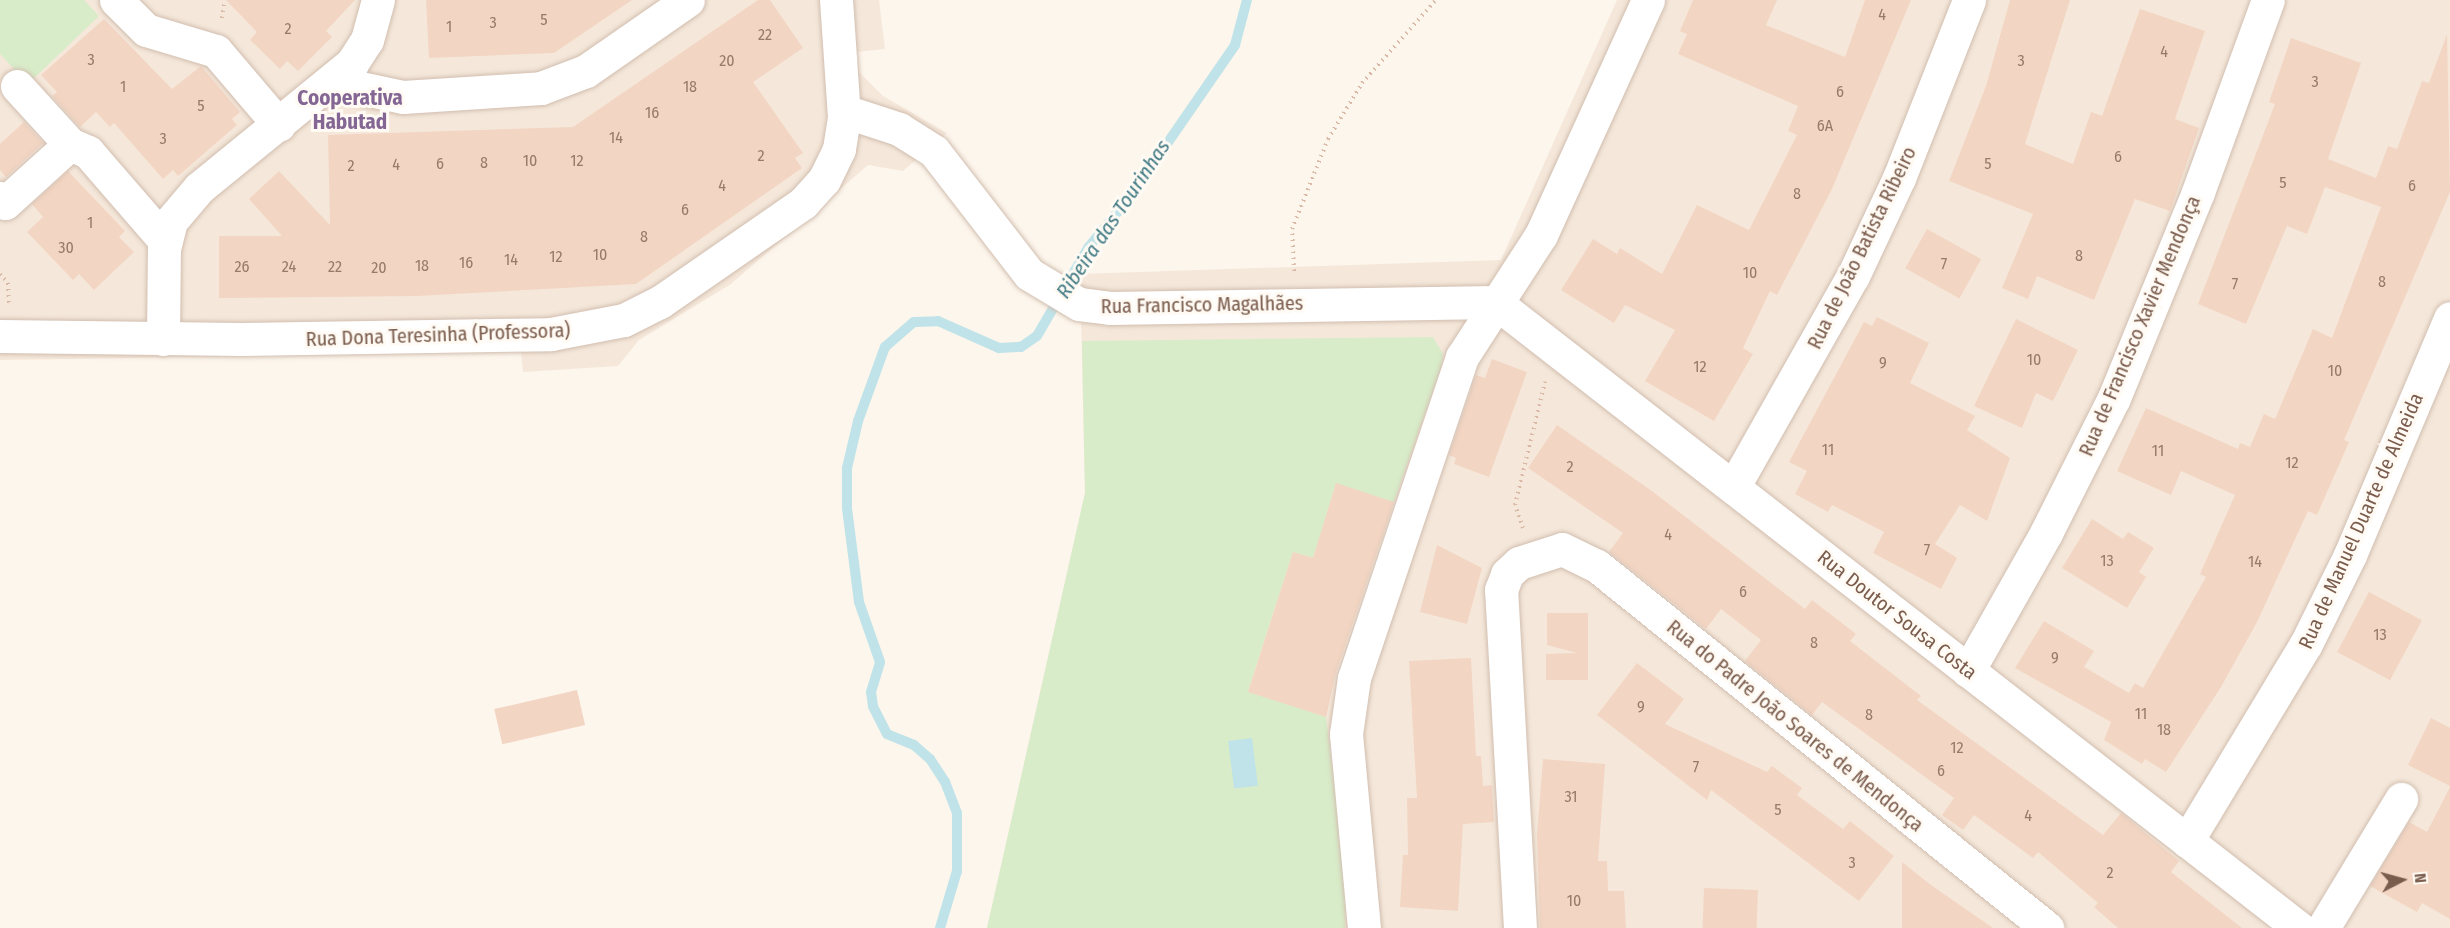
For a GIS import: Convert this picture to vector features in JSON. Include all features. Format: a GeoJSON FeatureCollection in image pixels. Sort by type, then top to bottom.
{"type":"FeatureCollection","features":[{"type":"Feature","properties":{"kind":"street"},"geometry":{"type":"LineString","coordinates":[[116,0],[146,30],[216,51],[279,125]]}},
{"type":"Feature","properties":{"kind":"street"},"geometry":{"type":"LineString","coordinates":[[163,339],[165,241],[171,221],[187,200],[332,82],[360,52],[378,0]]}},
{"type":"Feature","properties":{"kind":"street"},"geometry":{"type":"LineString","coordinates":[[332,82],[403,97],[542,88],[586,71],[688,0]]}},
{"type":"Feature","properties":{"kind":"street","name":"Rua Dona Teresinha (Professora)"},"geometry":{"type":"LineString","coordinates":[[0,336],[163,339],[551,334],[624,320],[660,302],[803,203],[832,165],[844,111],[836,0]]}},
{"type":"Feature","properties":{"kind":"street"},"geometry":{"type":"LineString","coordinates":[[1364,928],[1348,766],[1348,705],[1448,390],[1495,303],[1541,236],[1648,0]]}},
{"type":"Feature","properties":{"kind":"street","name":"Rua de João Batista Ribeiro"},"geometry":{"type":"LineString","coordinates":[[1734,486],[1852,276],[1899,178],[1969,0]]}},
{"type":"Feature","properties":{"kind":"street","name":"Rua de Francisco Xavier Mendonça"},"geometry":{"type":"LineString","coordinates":[[1968,671],[2046,533],[2114,398],[2190,214],[2268,0]]}},
{"type":"Feature","properties":{"kind":"street"},"geometry":{"type":"LineString","coordinates":[[17,86],[70,144],[88,152],[165,241]]}},
{"type":"Feature","properties":{"kind":"street","name":"Rua Francisco Magalhães"},"geometry":{"type":"LineString","coordinates":[[844,111],[899,129],[934,151],[960,178],[1020,264],[1056,294],[1079,304],[1110,308],[1314,303],[1495,303]]}},
{"type":"Feature","properties":{"kind":"street"},"geometry":{"type":"LineString","coordinates":[[0,198],[5,204],[70,144]]}},
{"type":"Feature","properties":{"kind":"street","name":"Rua Doutor Sousa Costa"},"geometry":{"type":"LineString","coordinates":[[1495,303],[1734,486],[2299,928]]}},
{"type":"Feature","properties":{"kind":"street","name":"Rua de Manuel Duarte de Almeida"},"geometry":{"type":"LineString","coordinates":[[2187,841],[2306,644],[2349,555],[2450,318]]}},
{"type":"Feature","properties":{"kind":"street","name":"Rua do Padre João Soares de Mendonça"},"geometry":{"type":"LineString","coordinates":[[1520,928],[1501,605],[1507,574],[1533,555],[1562,549],[1597,566],[2047,928]]}},
{"type":"Feature","properties":{"kind":"street"},"geometry":{"type":"LineString","coordinates":[[2323,928],[2401,798]]}},
{"type":"Feature","properties":{"kind":"path"},"geometry":{"type":"LineString","coordinates":[[1314,303],[1296,286],[1292,261],[1292,229],[1308,183],[1362,83],[1436,0]]}},
{"type":"Feature","properties":{"kind":"path"},"geometry":{"type":"LineString","coordinates":[[1515,505],[1546,378]]}},
{"type":"Feature","properties":{"kind":"shaded area"},"geometry":{"type":"Polygon","coordinates":[[[0,0],[879,0],[885,49],[856,52],[859,72],[883,96],[947,133],[903,171],[868,165],[731,284],[639,340],[618,366],[523,372],[521,352],[0,360],[0,0]]]}},
{"type":"Feature","properties":{"kind":"shaded area"},"geometry":{"type":"Polygon","coordinates":[[[1617,0],[2450,0],[2450,928],[987,928],[1085,493],[1080,274],[1501,260],[1617,0]]]}},
{"type":"Feature","properties":{"kind":"green space"},"geometry":{"type":"Polygon","coordinates":[[[0,0],[84,0],[99,16],[28,84],[0,54],[0,0]]]}},
{"type":"Feature","properties":{"kind":"green space"},"geometry":{"type":"Polygon","coordinates":[[[1433,337],[1443,354],[1441,368],[1394,502],[1336,484],[1313,558],[1293,552],[1248,691],[1326,717],[1346,873],[1345,928],[987,928],[1085,493],[1082,341],[1433,337]]]}},
{"type":"Feature","properties":{"kind":"water"},"geometry":{"type":"Polygon","coordinates":[[[1252,738],[1258,786],[1234,789],[1228,741],[1252,738]]]}},
{"type":"Feature","properties":{"kind":"building"},"geometry":{"type":"Polygon","coordinates":[[[226,0],[355,0],[326,31],[332,37],[298,71],[287,61],[280,69],[250,40],[257,32],[226,0]]]}},
{"type":"Feature","properties":{"kind":"building"},"geometry":{"type":"Polygon","coordinates":[[[426,0],[632,0],[554,53],[429,58],[426,0]]]}},
{"type":"Feature","properties":{"kind":"building"},"geometry":{"type":"Polygon","coordinates":[[[758,0],[770,0],[803,48],[753,82],[803,153],[795,158],[802,168],[636,284],[418,296],[219,298],[219,236],[282,236],[249,199],[279,171],[330,225],[328,135],[573,127],[758,0]]]}},
{"type":"Feature","properties":{"kind":"building"},"geometry":{"type":"Polygon","coordinates":[[[1693,0],[1777,0],[1766,25],[1845,57],[1865,0],[1911,0],[1832,189],[1777,295],[1770,291],[1743,348],[1753,354],[1714,421],[1645,381],[1675,330],[1625,305],[1614,323],[1561,290],[1593,239],[1617,254],[1620,248],[1662,274],[1697,205],[1749,230],[1797,135],[1788,131],[1798,106],[1678,54],[1687,34],[1680,31],[1693,0]]]}},
{"type":"Feature","properties":{"kind":"building"},"geometry":{"type":"Polygon","coordinates":[[[2010,0],[2070,0],[2025,144],[2073,164],[2091,112],[2102,116],[2140,9],[2205,31],[2175,119],[2199,128],[2170,211],[2135,199],[2094,300],[2037,276],[2028,299],[2002,288],[2033,214],[1949,181],[1986,86],[2010,0]]]}},
{"type":"Feature","properties":{"kind":"building"},"geometry":{"type":"Polygon","coordinates":[[[104,19],[172,89],[201,66],[240,112],[232,119],[237,125],[178,176],[173,170],[163,179],[114,123],[110,127],[96,112],[80,127],[52,96],[57,92],[41,75],[104,19]]]}},
{"type":"Feature","properties":{"kind":"building"},"geometry":{"type":"Polygon","coordinates":[[[2447,34],[2450,192],[2344,440],[2349,442],[2317,515],[2308,511],[2257,622],[2221,687],[2166,772],[2145,759],[2142,764],[2104,740],[2111,722],[2015,668],[2044,621],[2094,651],[2084,667],[2129,693],[2135,683],[2143,688],[2206,577],[2200,574],[2235,495],[2181,471],[2171,495],[2117,471],[2146,408],[2238,449],[2240,443],[2250,447],[2264,414],[2275,419],[2313,329],[2332,338],[2381,207],[2325,187],[2307,234],[2287,226],[2246,324],[2198,304],[2275,104],[2269,102],[2291,38],[2361,63],[2328,159],[2376,178],[2388,146],[2397,149],[2422,81],[2429,83],[2447,34]]]}},
{"type":"Feature","properties":{"kind":"building"},"geometry":{"type":"Polygon","coordinates":[[[24,122],[43,143],[6,177],[0,170],[0,144],[24,122]]]}},
{"type":"Feature","properties":{"kind":"building"},"geometry":{"type":"Polygon","coordinates":[[[68,171],[125,231],[119,237],[134,252],[94,290],[79,274],[73,280],[27,232],[43,217],[32,204],[68,171]]]}},
{"type":"Feature","properties":{"kind":"building"},"geometry":{"type":"Polygon","coordinates":[[[1927,229],[1981,259],[1959,298],[1905,268],[1927,229]]]}},
{"type":"Feature","properties":{"kind":"building"},"geometry":{"type":"Polygon","coordinates":[[[1877,317],[1929,343],[1910,383],[1975,416],[1967,430],[2010,458],[1987,521],[1960,505],[1935,544],[1957,558],[1941,589],[1873,553],[1884,532],[1832,505],[1828,512],[1795,494],[1807,471],[1789,462],[1864,322],[1872,326],[1877,317]]]}},
{"type":"Feature","properties":{"kind":"building"},"geometry":{"type":"Polygon","coordinates":[[[2016,319],[2078,350],[2053,401],[2036,393],[2022,428],[1974,406],[2016,319]]]}},
{"type":"Feature","properties":{"kind":"building"},"geometry":{"type":"Polygon","coordinates":[[[1492,359],[1527,372],[1489,477],[1454,464],[1456,458],[1449,455],[1476,375],[1485,378],[1492,359]]]}},
{"type":"Feature","properties":{"kind":"building"},"geometry":{"type":"Polygon","coordinates":[[[1557,425],[1652,491],[1805,609],[1812,600],[1856,634],[1850,641],[1921,696],[1917,700],[2103,835],[2121,813],[2179,861],[2171,872],[2242,928],[2118,928],[2094,907],[2098,903],[2038,852],[2033,858],[1974,815],[1963,830],[1942,815],[1954,798],[1822,702],[1812,715],[1745,661],[1761,640],[1721,609],[1706,629],[1609,552],[1623,533],[1528,468],[1557,425]]]}},
{"type":"Feature","properties":{"kind":"building"},"geometry":{"type":"Polygon","coordinates":[[[1336,483],[1394,502],[1336,672],[1326,717],[1248,692],[1293,552],[1313,558],[1336,483]]]}},
{"type":"Feature","properties":{"kind":"building"},"geometry":{"type":"Polygon","coordinates":[[[2092,519],[2123,539],[2128,532],[2154,548],[2139,572],[2146,577],[2127,608],[2062,568],[2092,519]]]}},
{"type":"Feature","properties":{"kind":"building"},"geometry":{"type":"Polygon","coordinates":[[[1437,545],[1482,568],[1467,624],[1420,612],[1437,545]]]}},
{"type":"Feature","properties":{"kind":"building"},"geometry":{"type":"Polygon","coordinates":[[[2369,592],[2422,620],[2390,680],[2337,652],[2369,592]]]}},
{"type":"Feature","properties":{"kind":"building"},"geometry":{"type":"Polygon","coordinates":[[[1547,613],[1588,613],[1588,680],[1546,680],[1546,654],[1577,653],[1547,645],[1547,613]]]}},
{"type":"Feature","properties":{"kind":"building"},"geometry":{"type":"Polygon","coordinates":[[[1471,658],[1476,756],[1481,756],[1483,786],[1492,785],[1494,822],[1463,824],[1458,911],[1400,907],[1403,855],[1408,855],[1407,798],[1417,798],[1409,661],[1471,658]]]}},
{"type":"Feature","properties":{"kind":"building"},"geometry":{"type":"Polygon","coordinates":[[[1637,663],[1684,699],[1665,724],[1767,772],[1772,766],[1802,788],[1797,795],[1843,829],[1850,821],[1894,856],[1859,901],[1711,790],[1707,800],[1597,715],[1637,663]]]}},
{"type":"Feature","properties":{"kind":"building"},"geometry":{"type":"Polygon","coordinates":[[[577,690],[585,725],[502,744],[494,709],[577,690]]]}},
{"type":"Feature","properties":{"kind":"building"},"geometry":{"type":"Polygon","coordinates":[[[2431,718],[2450,728],[2450,786],[2408,765],[2431,718]]]}},
{"type":"Feature","properties":{"kind":"building"},"geometry":{"type":"Polygon","coordinates":[[[1543,759],[1605,764],[1598,861],[1607,861],[1608,891],[1624,891],[1626,928],[1540,928],[1537,835],[1543,759]]]}},
{"type":"Feature","properties":{"kind":"building"},"geometry":{"type":"Polygon","coordinates":[[[2450,787],[2450,919],[2422,903],[2417,912],[2370,886],[2409,822],[2427,832],[2450,787]]]}},
{"type":"Feature","properties":{"kind":"building"},"geometry":{"type":"Polygon","coordinates":[[[1902,862],[1931,885],[1993,928],[1902,928],[1902,862]]]}},
{"type":"Feature","properties":{"kind":"building"},"geometry":{"type":"Polygon","coordinates":[[[1704,888],[1758,890],[1757,928],[1703,928],[1704,888]]]}},
{"type":"Feature","properties":{"kind":"waterway","name":"Ribeira das Tourinhas"},"geometry":{"type":"LineString","coordinates":[[940,928],[957,871],[957,813],[945,782],[930,759],[914,745],[887,734],[873,706],[871,692],[880,662],[859,602],[847,508],[847,468],[858,421],[885,347],[914,322],[938,321],[999,348],[1021,347],[1037,336],[1088,248],[1133,193],[1235,45],[1247,0]]}},
{"type":"Feature","properties":{"kind":"district","name":"Cooperativa Habutad"},"geometry":{"type":"Point","coordinates":[350,110]}}]}
